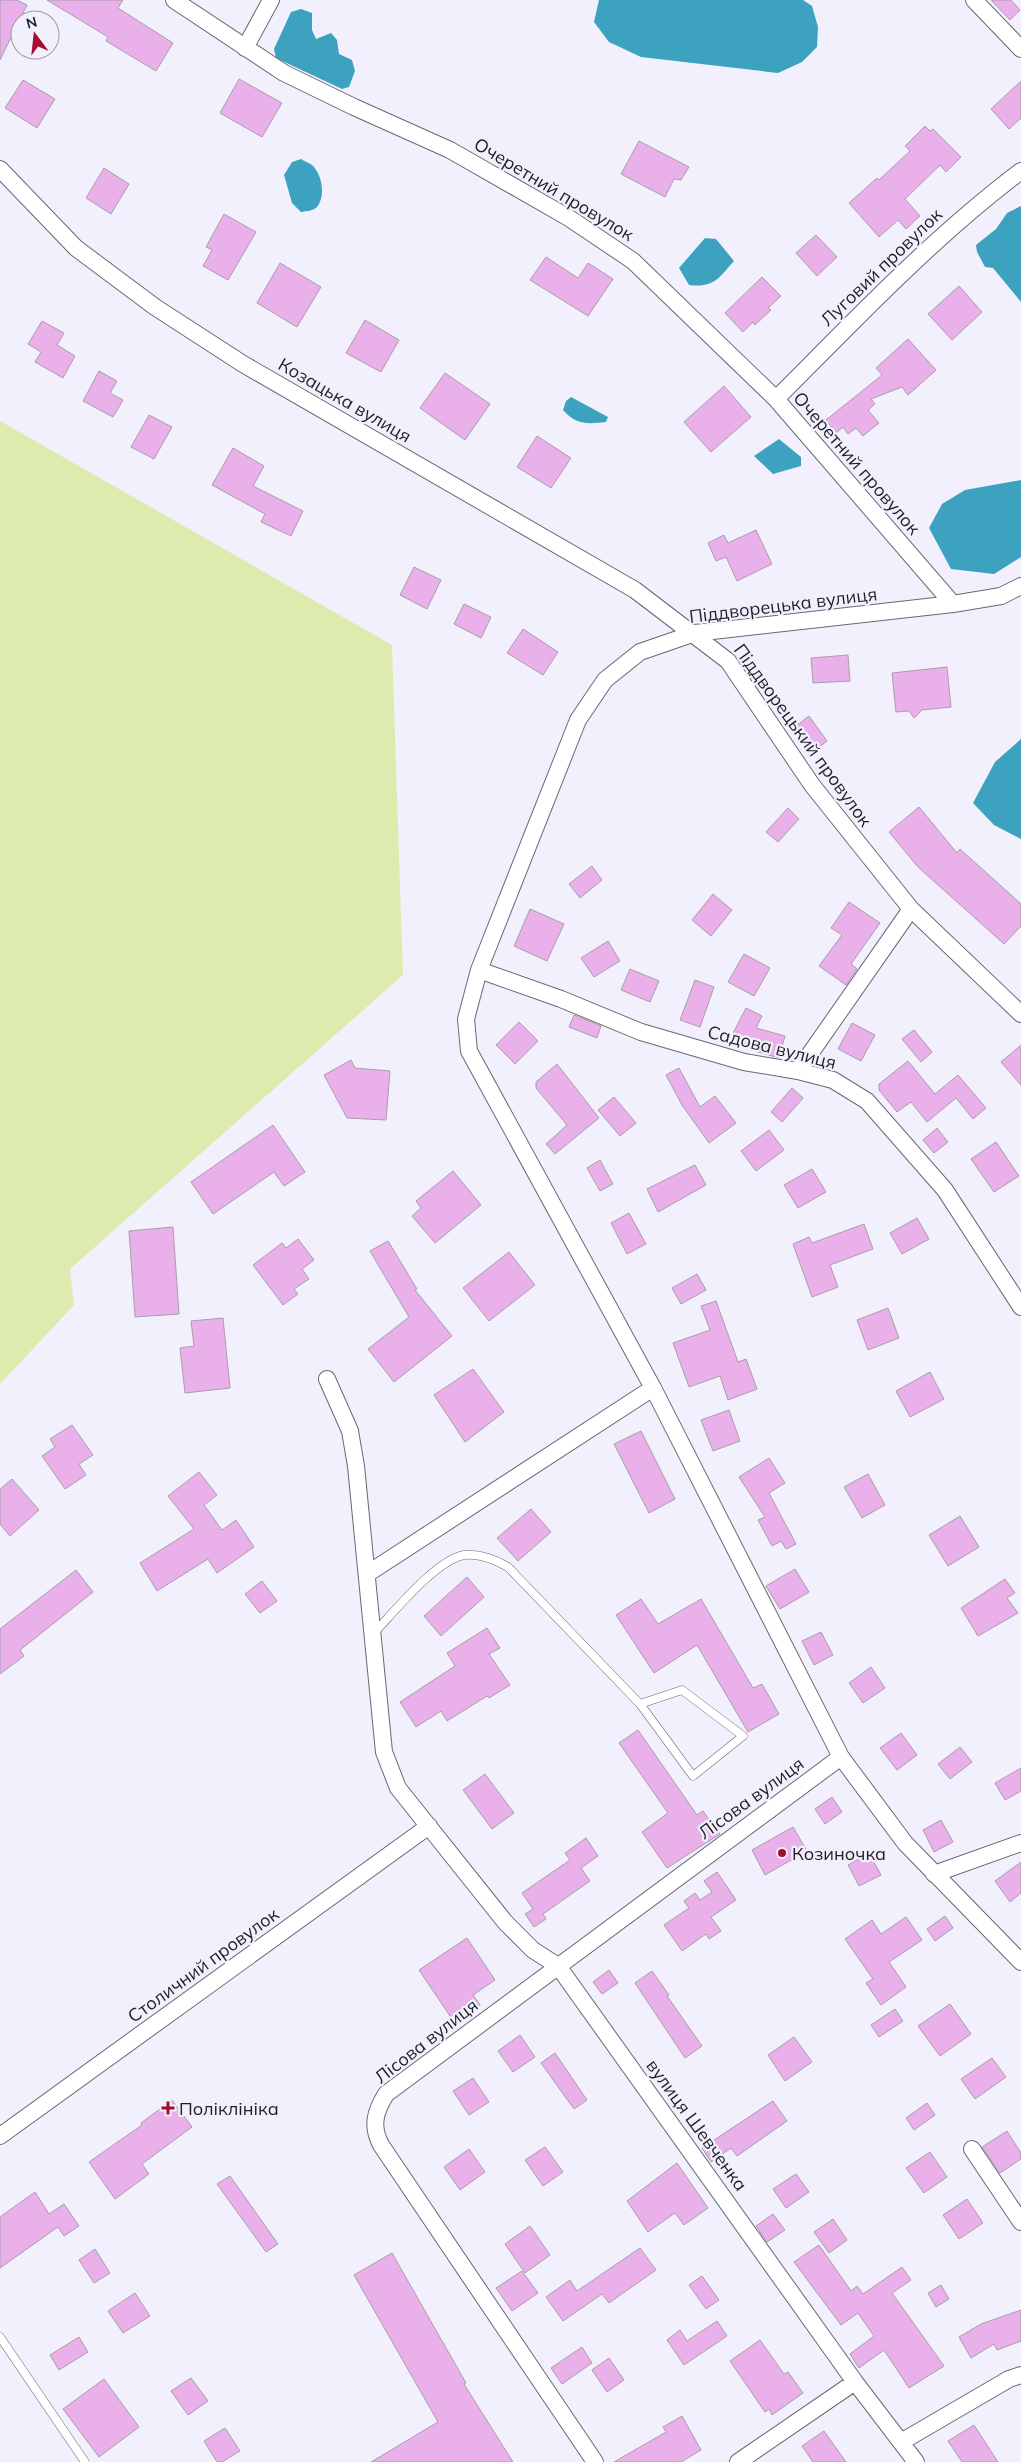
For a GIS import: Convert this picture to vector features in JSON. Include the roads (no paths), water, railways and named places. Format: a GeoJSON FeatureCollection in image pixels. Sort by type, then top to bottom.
{"type":"FeatureCollection","features":[{"type":"Feature","properties":{"kind":"street","name":"Очеретний провулок"},"geometry":{"type":"LineString","coordinates":[[174,0],[292,77],[450,150],[569,218],[633,261],[776,399],[953,604]]}},
{"type":"Feature","properties":{"kind":"street"},"geometry":{"type":"LineString","coordinates":[[245,48],[271,0]]}},
{"type":"Feature","properties":{"kind":"street"},"geometry":{"type":"LineString","coordinates":[[974,0],[1021,49]]}},
{"type":"Feature","properties":{"kind":"street","name":"Козацька вулиця"},"geometry":{"type":"LineString","coordinates":[[0,169],[76,248],[155,306],[243,364],[635,590],[695,634]]}},
{"type":"Feature","properties":{"kind":"street","name":"Луговий провулок"},"geometry":{"type":"LineString","coordinates":[[776,399],[906,269],[974,206],[1021,171]]}},
{"type":"Feature","properties":{"kind":"street","name":"Піддворецька вулиця"},"geometry":{"type":"LineString","coordinates":[[1021,586],[1000,596],[953,604],[695,634],[640,652],[605,680],[578,720],[479,970],[466,1018],[469,1051],[652,1388],[841,1757],[905,1843],[1021,1962]]}},
{"type":"Feature","properties":{"kind":"street","name":"Піддворецький провулок"},"geometry":{"type":"LineString","coordinates":[[695,634],[728,661],[812,786],[911,909],[1021,1014]]}},
{"type":"Feature","properties":{"kind":"street"},"geometry":{"type":"LineString","coordinates":[[798,1071],[911,909]]}},
{"type":"Feature","properties":{"kind":"street","name":"Садова вулиця"},"geometry":{"type":"LineString","coordinates":[[479,970],[561,998],[641,1032],[744,1062],[798,1071],[833,1080],[868,1101],[945,1190],[1021,1307]]}},
{"type":"Feature","properties":{"kind":"street","name":"вулиця Шевченка"},"geometry":{"type":"LineString","coordinates":[[327,1379],[350,1430],[356,1466],[387,1761],[398,1788],[505,1922],[533,1950],[558,1966],[855,2382],[916,2462]]}},
{"type":"Feature","properties":{"kind":"street"},"geometry":{"type":"LineString","coordinates":[[367,1574],[652,1388]]}},
{"type":"Feature","properties":{"kind":"street","name":"Лісова вулиця"},"geometry":{"type":"LineString","coordinates":[[595,2462],[381,2145],[375,2132],[376,2110],[386,2094],[841,1757]]}},
{"type":"Feature","properties":{"kind":"street","name":"Столичний провулок"},"geometry":{"type":"LineString","coordinates":[[0,2136],[429,1826]]}},
{"type":"Feature","properties":{"kind":"street"},"geometry":{"type":"LineString","coordinates":[[934,1874],[1021,1843]]}},
{"type":"Feature","properties":{"kind":"street"},"geometry":{"type":"LineString","coordinates":[[972,2149],[1021,2222]]}},
{"type":"Feature","properties":{"kind":"street"},"geometry":{"type":"LineString","coordinates":[[901,2442],[1009,2379],[1021,2374]]}},
{"type":"Feature","properties":{"kind":"street"},"geometry":{"type":"LineString","coordinates":[[738,2462],[855,2382]]}},
{"type":"Feature","properties":{"kind":"lane"},"geometry":{"type":"LineString","coordinates":[[373,1635],[444,1563],[465,1555],[491,1558],[508,1567],[640,1704],[693,1776],[743,1736],[682,1690],[640,1704]]}},
{"type":"Feature","properties":{"kind":"lane"},"geometry":{"type":"LineString","coordinates":[[0,2337],[85,2462]]}},
{"type":"Feature","properties":{"kind":"water"},"geometry":{"type":"Polygon","coordinates":[[[599,0],[803,0],[812,6],[818,27],[817,47],[802,62],[778,73],[641,57],[609,42],[594,22],[599,0]]]}},
{"type":"Feature","properties":{"kind":"water"},"geometry":{"type":"Polygon","coordinates":[[[301,9],[312,13],[312,30],[316,39],[331,33],[337,40],[339,54],[352,60],[355,71],[349,87],[342,89],[276,58],[274,49],[291,12],[301,9]]]}},
{"type":"Feature","properties":{"kind":"water"},"geometry":{"type":"Polygon","coordinates":[[[301,159],[312,165],[315,169],[322,185],[322,191],[317,207],[301,212],[292,203],[284,175],[292,162],[301,159]]]}},
{"type":"Feature","properties":{"kind":"water"},"geometry":{"type":"Polygon","coordinates":[[[1021,206],[1021,302],[993,268],[985,267],[977,252],[976,245],[996,229],[1007,213],[1021,206]]]}},
{"type":"Feature","properties":{"kind":"water"},"geometry":{"type":"Polygon","coordinates":[[[705,238],[716,239],[734,261],[720,277],[710,283],[697,286],[689,285],[679,268],[705,238]]]}},
{"type":"Feature","properties":{"kind":"water"},"geometry":{"type":"Polygon","coordinates":[[[571,397],[608,417],[606,422],[587,423],[577,421],[568,415],[563,410],[566,401],[571,397]]]}},
{"type":"Feature","properties":{"kind":"water"},"geometry":{"type":"Polygon","coordinates":[[[779,439],[801,457],[801,466],[773,474],[754,456],[779,439]]]}},
{"type":"Feature","properties":{"kind":"water"},"geometry":{"type":"Polygon","coordinates":[[[1021,480],[1021,557],[994,574],[951,569],[929,528],[942,504],[965,490],[1021,480]]]}},
{"type":"Feature","properties":{"kind":"water"},"geometry":{"type":"Polygon","coordinates":[[[1021,739],[1021,839],[994,825],[973,803],[995,762],[1021,739]]]}},
{"type":"Feature","properties":{"kind":"place","name":"Козиночка"},"geometry":{"type":"Point","coordinates":[782,1853]}},
{"type":"Feature","properties":{"kind":"place","name":"Поліклініка"},"geometry":{"type":"Point","coordinates":[168,2108]}}]}
